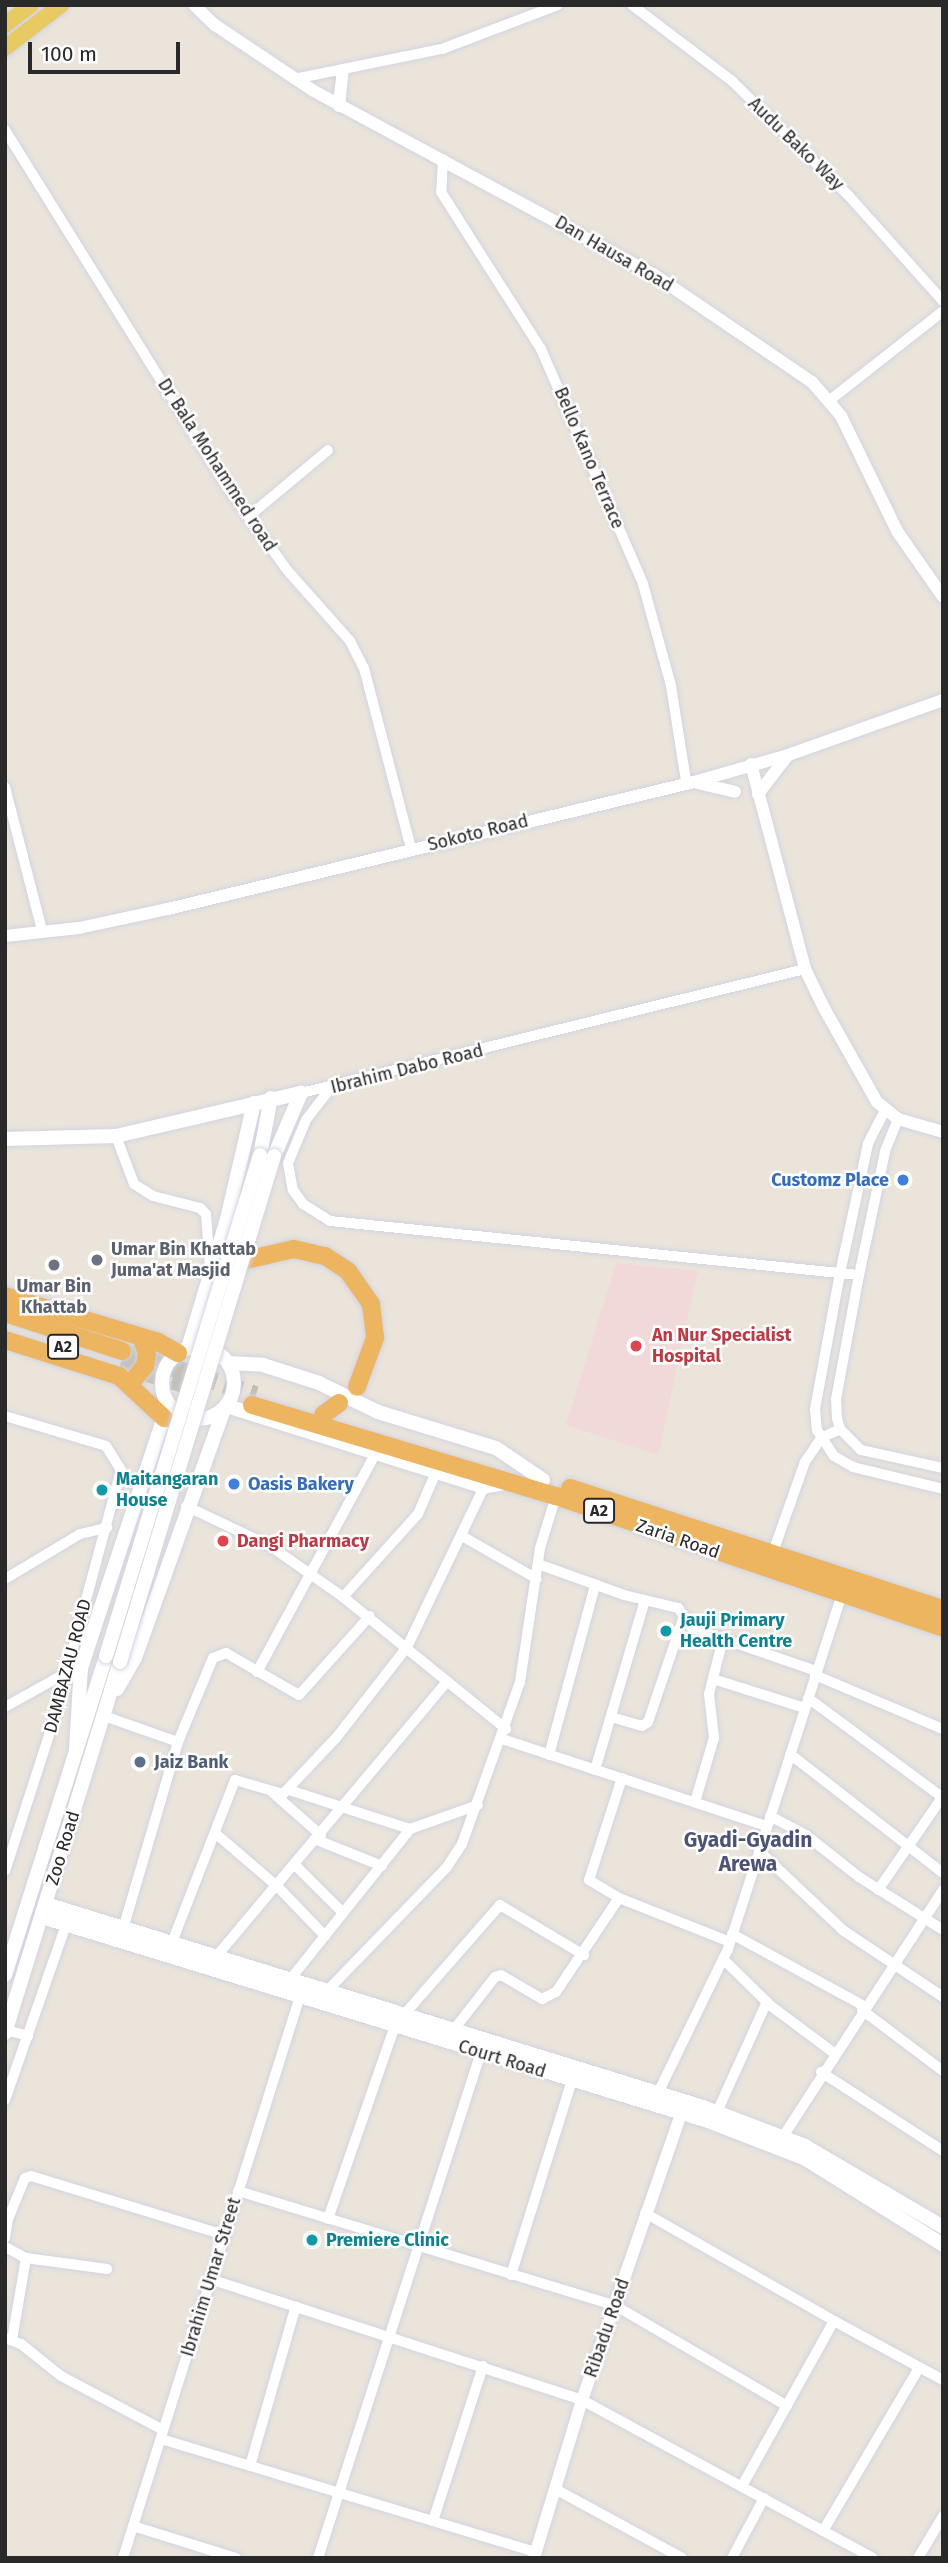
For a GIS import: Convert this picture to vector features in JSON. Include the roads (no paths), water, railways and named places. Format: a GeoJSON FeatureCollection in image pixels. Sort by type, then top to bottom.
{"type":"FeatureCollection","features":[{"type":"Feature","properties":{"kind":"highway"},"geometry":{"type":"LineString","coordinates":[[242,1261],[294,1249],[325,1256],[348,1271],[371,1304],[375,1338],[357,1387]]}},
{"type":"Feature","properties":{"kind":"highway"},"geometry":{"type":"LineString","coordinates":[[5,1296],[183,1350]]}},
{"type":"Feature","properties":{"kind":"highway","name":"A2"},"geometry":{"type":"LineString","coordinates":[[5,1314],[121,1358],[5,1328]]}},
{"type":"Feature","properties":{"kind":"highway"},"geometry":{"type":"LineString","coordinates":[[131,1383],[145,1366],[141,1337]]}},
{"type":"Feature","properties":{"kind":"highway"},"geometry":{"type":"LineString","coordinates":[[5,1340],[90,1365],[131,1383],[166,1412]]}},
{"type":"Feature","properties":{"kind":"highway","name":"Zaria Road"},"geometry":{"type":"LineString","coordinates":[[943,1609],[544,1480],[323,1415],[254,1400],[556,1496],[841,1596],[943,1628]]}},
{"type":"Feature","properties":{"kind":"highway"},"geometry":{"type":"LineString","coordinates":[[323,1415],[339,1403]]}},
{"type":"Feature","properties":{"kind":"main road"},"geometry":{"type":"LineString","coordinates":[[5,25],[31,5]]}},
{"type":"Feature","properties":{"kind":"main road"},"geometry":{"type":"LineString","coordinates":[[5,48],[61,5]]}},
{"type":"Feature","properties":{"kind":"main road"},"geometry":{"type":"LineString","coordinates":[[113,1659],[267,1156],[301,1093]]}},
{"type":"Feature","properties":{"kind":"main road","name":"Ibrahim Dabo Road"},"geometry":{"type":"LineString","coordinates":[[5,1139],[116,1136],[301,1093]]}},
{"type":"Feature","properties":{"kind":"main road"},"geometry":{"type":"LineString","coordinates":[[113,1659],[242,1261],[267,1156],[271,1098]]}},
{"type":"Feature","properties":{"kind":"main road"},"geometry":{"type":"LineString","coordinates":[[76,1749],[81,1668],[166,1412],[162,1377],[183,1350],[210,1274],[254,1103]]}},
{"type":"Feature","properties":{"kind":"main road"},"geometry":{"type":"LineString","coordinates":[[183,1350],[206,1348],[228,1363],[252,1363],[285,1372],[378,1412],[496,1448],[544,1480]]}},
{"type":"Feature","properties":{"kind":"main road"},"geometry":{"type":"LineString","coordinates":[[106,1709],[135,1658],[186,1506],[234,1389],[228,1363]]}},
{"type":"Feature","properties":{"kind":"main road"},"geometry":{"type":"LineString","coordinates":[[166,1412],[201,1420],[225,1408],[484,1487],[509,1482]]}},
{"type":"Feature","properties":{"kind":"main road","name":"Zoo Road"},"geometry":{"type":"LineString","coordinates":[[6,2032],[106,1709],[113,1659]]}},
{"type":"Feature","properties":{"kind":"main road","name":"Zoo Road"},"geometry":{"type":"LineString","coordinates":[[5,1975],[76,1749],[113,1659]]}},
{"type":"Feature","properties":{"kind":"main road","name":"Court Road"},"geometry":{"type":"LineString","coordinates":[[44,1911],[66,1925],[399,2021],[452,2032],[658,2093],[684,2107],[804,2158],[943,2245]]}},
{"type":"Feature","properties":{"kind":"main road","name":"Court Road"},"geometry":{"type":"LineString","coordinates":[[44,1911],[123,1929],[215,1958],[288,1982],[302,1991],[324,1993],[481,2052],[572,2080],[684,2107],[717,2112],[805,2146],[943,2227]]}},
{"type":"Feature","properties":{"kind":"street","name":"Dan Hausa Road"},"geometry":{"type":"LineString","coordinates":[[194,5],[215,26],[294,79],[339,106],[443,159],[653,274],[812,382],[830,400],[897,531],[943,597]]}},
{"type":"Feature","properties":{"kind":"street"},"geometry":{"type":"LineString","coordinates":[[294,79],[442,50],[558,5]]}},
{"type":"Feature","properties":{"kind":"street","name":"Audu Bako Way"},"geometry":{"type":"LineString","coordinates":[[632,5],[732,81],[849,196],[943,301]]}},
{"type":"Feature","properties":{"kind":"street"},"geometry":{"type":"LineString","coordinates":[[339,106],[343,70]]}},
{"type":"Feature","properties":{"kind":"street","name":"Dr Bala Mohammed road"},"geometry":{"type":"LineString","coordinates":[[5,130],[248,517],[350,641],[364,668],[411,849]]}},
{"type":"Feature","properties":{"kind":"street","name":"Bello Kano Terrace"},"geometry":{"type":"LineString","coordinates":[[443,159],[441,192],[541,349],[643,584],[666,662],[690,782]]}},
{"type":"Feature","properties":{"kind":"street"},"geometry":{"type":"LineString","coordinates":[[830,400],[943,311]]}},
{"type":"Feature","properties":{"kind":"street"},"geometry":{"type":"LineString","coordinates":[[248,517],[328,450]]}},
{"type":"Feature","properties":{"kind":"street","name":"Sokoto Road"},"geometry":{"type":"LineString","coordinates":[[5,936],[79,928],[168,909],[690,782],[788,755],[943,700]]}},
{"type":"Feature","properties":{"kind":"street"},"geometry":{"type":"LineString","coordinates":[[758,794],[788,755]]}},
{"type":"Feature","properties":{"kind":"street"},"geometry":{"type":"LineString","coordinates":[[751,764],[805,969],[885,1110],[898,1119],[943,1132]]}},
{"type":"Feature","properties":{"kind":"street"},"geometry":{"type":"LineString","coordinates":[[690,782],[735,792]]}},
{"type":"Feature","properties":{"kind":"street"},"geometry":{"type":"LineString","coordinates":[[5,787],[42,930]]}},
{"type":"Feature","properties":{"kind":"street","name":"Ibrahim Dabo Road"},"geometry":{"type":"LineString","coordinates":[[301,1093],[330,1089],[805,969]]}},
{"type":"Feature","properties":{"kind":"street"},"geometry":{"type":"LineString","coordinates":[[330,1089],[306,1120],[288,1163],[293,1190],[303,1204],[330,1221],[859,1275]]}},
{"type":"Feature","properties":{"kind":"street"},"geometry":{"type":"LineString","coordinates":[[885,1110],[868,1144],[840,1273],[815,1409],[821,1438],[834,1456],[853,1467],[943,1489]]}},
{"type":"Feature","properties":{"kind":"street"},"geometry":{"type":"LineString","coordinates":[[898,1119],[885,1152],[836,1399],[840,1429],[861,1450],[943,1468]]}},
{"type":"Feature","properties":{"kind":"street"},"geometry":{"type":"LineString","coordinates":[[116,1136],[134,1184],[153,1196],[200,1208],[206,1214],[210,1274]]}},
{"type":"Feature","properties":{"kind":"street","name":"DAMBAZAU ROAD"},"geometry":{"type":"LineString","coordinates":[[5,1416],[106,1446],[117,1459],[121,1482],[5,1871]]}},
{"type":"Feature","properties":{"kind":"street"},"geometry":{"type":"LineString","coordinates":[[772,1555],[795,1485],[821,1438],[840,1429]]}},
{"type":"Feature","properties":{"kind":"street"},"geometry":{"type":"LineString","coordinates":[[257,1672],[375,1455]]}},
{"type":"Feature","properties":{"kind":"street"},"geometry":{"type":"LineString","coordinates":[[343,1597],[418,1514],[436,1472]]}},
{"type":"Feature","properties":{"kind":"street"},"geometry":{"type":"LineString","coordinates":[[171,1945],[209,1839],[215,1833],[236,1779],[283,1794],[373,1694],[407,1647],[484,1487]]}},
{"type":"Feature","properties":{"kind":"street"},"geometry":{"type":"LineString","coordinates":[[324,1993],[447,1867],[478,1805],[520,1682],[538,1564],[556,1496]]}},
{"type":"Feature","properties":{"kind":"street"},"geometry":{"type":"LineString","coordinates":[[186,1506],[270,1546],[370,1616],[504,1734],[550,1755],[695,1802],[769,1821],[806,1835],[878,1890],[943,1930]]}},
{"type":"Feature","properties":{"kind":"street"},"geometry":{"type":"LineString","coordinates":[[5,1579],[80,1534],[107,1528]]}},
{"type":"Feature","properties":{"kind":"street"},"geometry":{"type":"LineString","coordinates":[[462,1536],[537,1580]]}},
{"type":"Feature","properties":{"kind":"street"},"geometry":{"type":"LineString","coordinates":[[538,1564],[595,1586],[678,1608],[692,1628],[816,1673],[943,1729]]}},
{"type":"Feature","properties":{"kind":"street"},"geometry":{"type":"LineString","coordinates":[[550,1755],[595,1586]]}},
{"type":"Feature","properties":{"kind":"street"},"geometry":{"type":"LineString","coordinates":[[658,2093],[731,1938],[841,1596]]}},
{"type":"Feature","properties":{"kind":"street"},"geometry":{"type":"LineString","coordinates":[[595,1770],[645,1600]]}},
{"type":"Feature","properties":{"kind":"street"},"geometry":{"type":"LineString","coordinates":[[123,1929],[178,1742],[213,1658],[226,1653],[299,1695],[370,1616]]}},
{"type":"Feature","properties":{"kind":"street"},"geometry":{"type":"LineString","coordinates":[[611,1717],[642,1726],[648,1722],[684,1616]]}},
{"type":"Feature","properties":{"kind":"street"},"geometry":{"type":"LineString","coordinates":[[695,1802],[714,1738],[709,1695],[723,1639]]}},
{"type":"Feature","properties":{"kind":"street"},"geometry":{"type":"LineString","coordinates":[[5,1707],[64,1674]]}},
{"type":"Feature","properties":{"kind":"street"},"geometry":{"type":"LineString","coordinates":[[713,1679],[806,1703],[942,1799],[906,1845],[878,1890]]}},
{"type":"Feature","properties":{"kind":"street"},"geometry":{"type":"LineString","coordinates":[[215,1958],[296,1866],[447,1682]]}},
{"type":"Feature","properties":{"kind":"street"},"geometry":{"type":"LineString","coordinates":[[106,1709],[178,1742]]}},
{"type":"Feature","properties":{"kind":"street"},"geometry":{"type":"LineString","coordinates":[[790,1754],[943,1873]]}},
{"type":"Feature","properties":{"kind":"street"},"geometry":{"type":"LineString","coordinates":[[622,1778],[589,1880],[619,1898],[731,1938],[863,2008],[943,2071]]}},
{"type":"Feature","properties":{"kind":"street"},"geometry":{"type":"LineString","coordinates":[[271,1790],[319,1837],[382,1866]]}},
{"type":"Feature","properties":{"kind":"street"},"geometry":{"type":"LineString","coordinates":[[289,1790],[341,1810],[410,1829]]}},
{"type":"Feature","properties":{"kind":"street"},"geometry":{"type":"LineString","coordinates":[[288,1982],[410,1829],[478,1805]]}},
{"type":"Feature","properties":{"kind":"street"},"geometry":{"type":"LineString","coordinates":[[215,1833],[278,1886],[325,1936]]}},
{"type":"Feature","properties":{"kind":"street"},"geometry":{"type":"LineString","coordinates":[[759,1851],[835,1924],[943,1997]]}},
{"type":"Feature","properties":{"kind":"street"},"geometry":{"type":"LineString","coordinates":[[296,1866],[343,1913]]}},
{"type":"Feature","properties":{"kind":"street"},"geometry":{"type":"LineString","coordinates":[[782,2137],[821,2071],[943,1890]]}},
{"type":"Feature","properties":{"kind":"street"},"geometry":{"type":"LineString","coordinates":[[452,2032],[495,1977],[501,1975],[545,1999],[556,1993],[584,1955],[619,1898]]}},
{"type":"Feature","properties":{"kind":"street"},"geometry":{"type":"LineString","coordinates":[[328,2219],[399,2021],[500,1905],[584,1955]]}},
{"type":"Feature","properties":{"kind":"street"},"geometry":{"type":"LineString","coordinates":[[5,2100],[66,1925]]}},
{"type":"Feature","properties":{"kind":"street"},"geometry":{"type":"LineString","coordinates":[[723,1959],[768,2002],[834,2053]]}},
{"type":"Feature","properties":{"kind":"street","name":"Ibrahim Umar Street"},"geometry":{"type":"LineString","coordinates":[[123,2558],[302,1991]]}},
{"type":"Feature","properties":{"kind":"street"},"geometry":{"type":"LineString","coordinates":[[717,2112],[768,2002]]}},
{"type":"Feature","properties":{"kind":"street"},"geometry":{"type":"LineString","coordinates":[[6,2032],[28,2036]]}},
{"type":"Feature","properties":{"kind":"street"},"geometry":{"type":"LineString","coordinates":[[318,2558],[387,2335],[419,2247],[481,2052]]}},
{"type":"Feature","properties":{"kind":"street"},"geometry":{"type":"LineString","coordinates":[[821,2071],[943,2151]]}},
{"type":"Feature","properties":{"kind":"street"},"geometry":{"type":"LineString","coordinates":[[511,2275],[572,2080]]}},
{"type":"Feature","properties":{"kind":"street","name":"Ribadu Road"},"geometry":{"type":"LineString","coordinates":[[535,2555],[557,2490],[582,2400],[684,2107]]}},
{"type":"Feature","properties":{"kind":"street"},"geometry":{"type":"LineString","coordinates":[[5,2238],[7,2219],[25,2179],[31,2176],[224,2235]]}},
{"type":"Feature","properties":{"kind":"street"},"geometry":{"type":"LineString","coordinates":[[238,2191],[616,2306],[787,2406]]}},
{"type":"Feature","properties":{"kind":"street"},"geometry":{"type":"LineString","coordinates":[[645,2213],[943,2380]]}},
{"type":"Feature","properties":{"kind":"street"},"geometry":{"type":"LineString","coordinates":[[5,2247],[26,2258],[107,2269]]}},
{"type":"Feature","properties":{"kind":"street"},"geometry":{"type":"LineString","coordinates":[[26,2258],[8,2339],[61,2376],[162,2434],[250,2466],[535,2555]]}},
{"type":"Feature","properties":{"kind":"street"},"geometry":{"type":"LineString","coordinates":[[210,2279],[582,2400],[873,2558]]}},
{"type":"Feature","properties":{"kind":"street"},"geometry":{"type":"LineString","coordinates":[[250,2466],[296,2306]]}},
{"type":"Feature","properties":{"kind":"street"},"geometry":{"type":"LineString","coordinates":[[742,2486],[834,2321]]}},
{"type":"Feature","properties":{"kind":"street"},"geometry":{"type":"LineString","coordinates":[[433,2521],[483,2366]]}},
{"type":"Feature","properties":{"kind":"street"},"geometry":{"type":"LineString","coordinates":[[822,2531],[919,2368]]}},
{"type":"Feature","properties":{"kind":"street"},"geometry":{"type":"LineString","coordinates":[[557,2490],[682,2558]]}},
{"type":"Feature","properties":{"kind":"street"},"geometry":{"type":"LineString","coordinates":[[732,2558],[764,2498]]}},
{"type":"Feature","properties":{"kind":"street"},"geometry":{"type":"LineString","coordinates":[[918,2558],[943,2516]]}},
{"type":"Feature","properties":{"kind":"street"},"geometry":{"type":"LineString","coordinates":[[133,2526],[236,2558]]}},
{"type":"Feature","properties":{"kind":"tunnel"},"geometry":{"type":"LineString","coordinates":[[122,1351],[256,1395]]}},
{"type":"Feature","properties":{"kind":"tunnel"},"geometry":{"type":"LineString","coordinates":[[120,1365],[204,1390]]}},
{"type":"Feature","properties":{"kind":"place","name":"Customz Place"},"geometry":{"type":"Point","coordinates":[903,1180]}},
{"type":"Feature","properties":{"kind":"place","name":"Umar Bin Khattab Juma'at Masjid"},"geometry":{"type":"Point","coordinates":[97,1260]}},
{"type":"Feature","properties":{"kind":"place","name":"Umar Bin Khattab"},"geometry":{"type":"Point","coordinates":[54,1265]}},
{"type":"Feature","properties":{"kind":"place","name":"An Nur Specialist Hospital"},"geometry":{"type":"Point","coordinates":[636,1346]}},
{"type":"Feature","properties":{"kind":"place","name":"Oasis Bakery"},"geometry":{"type":"Point","coordinates":[234,1484]}},
{"type":"Feature","properties":{"kind":"place","name":"Maitangaran House"},"geometry":{"type":"Point","coordinates":[102,1490]}},
{"type":"Feature","properties":{"kind":"place","name":"Dangi Pharmacy"},"geometry":{"type":"Point","coordinates":[223,1541]}},
{"type":"Feature","properties":{"kind":"place","name":"Jauji Primary Health Centre"},"geometry":{"type":"Point","coordinates":[666,1631]}},
{"type":"Feature","properties":{"kind":"place","name":"Jaiz Bank"},"geometry":{"type":"Point","coordinates":[140,1762]}},
{"type":"Feature","properties":{"kind":"place","name":"Premiere Clinic"},"geometry":{"type":"Point","coordinates":[312,2240]}},
{"type":"Feature","properties":{"kind":"district","name":"Gyadi-Gyadin Arewa"},"geometry":{"type":"Point","coordinates":[748,1852]}}]}
